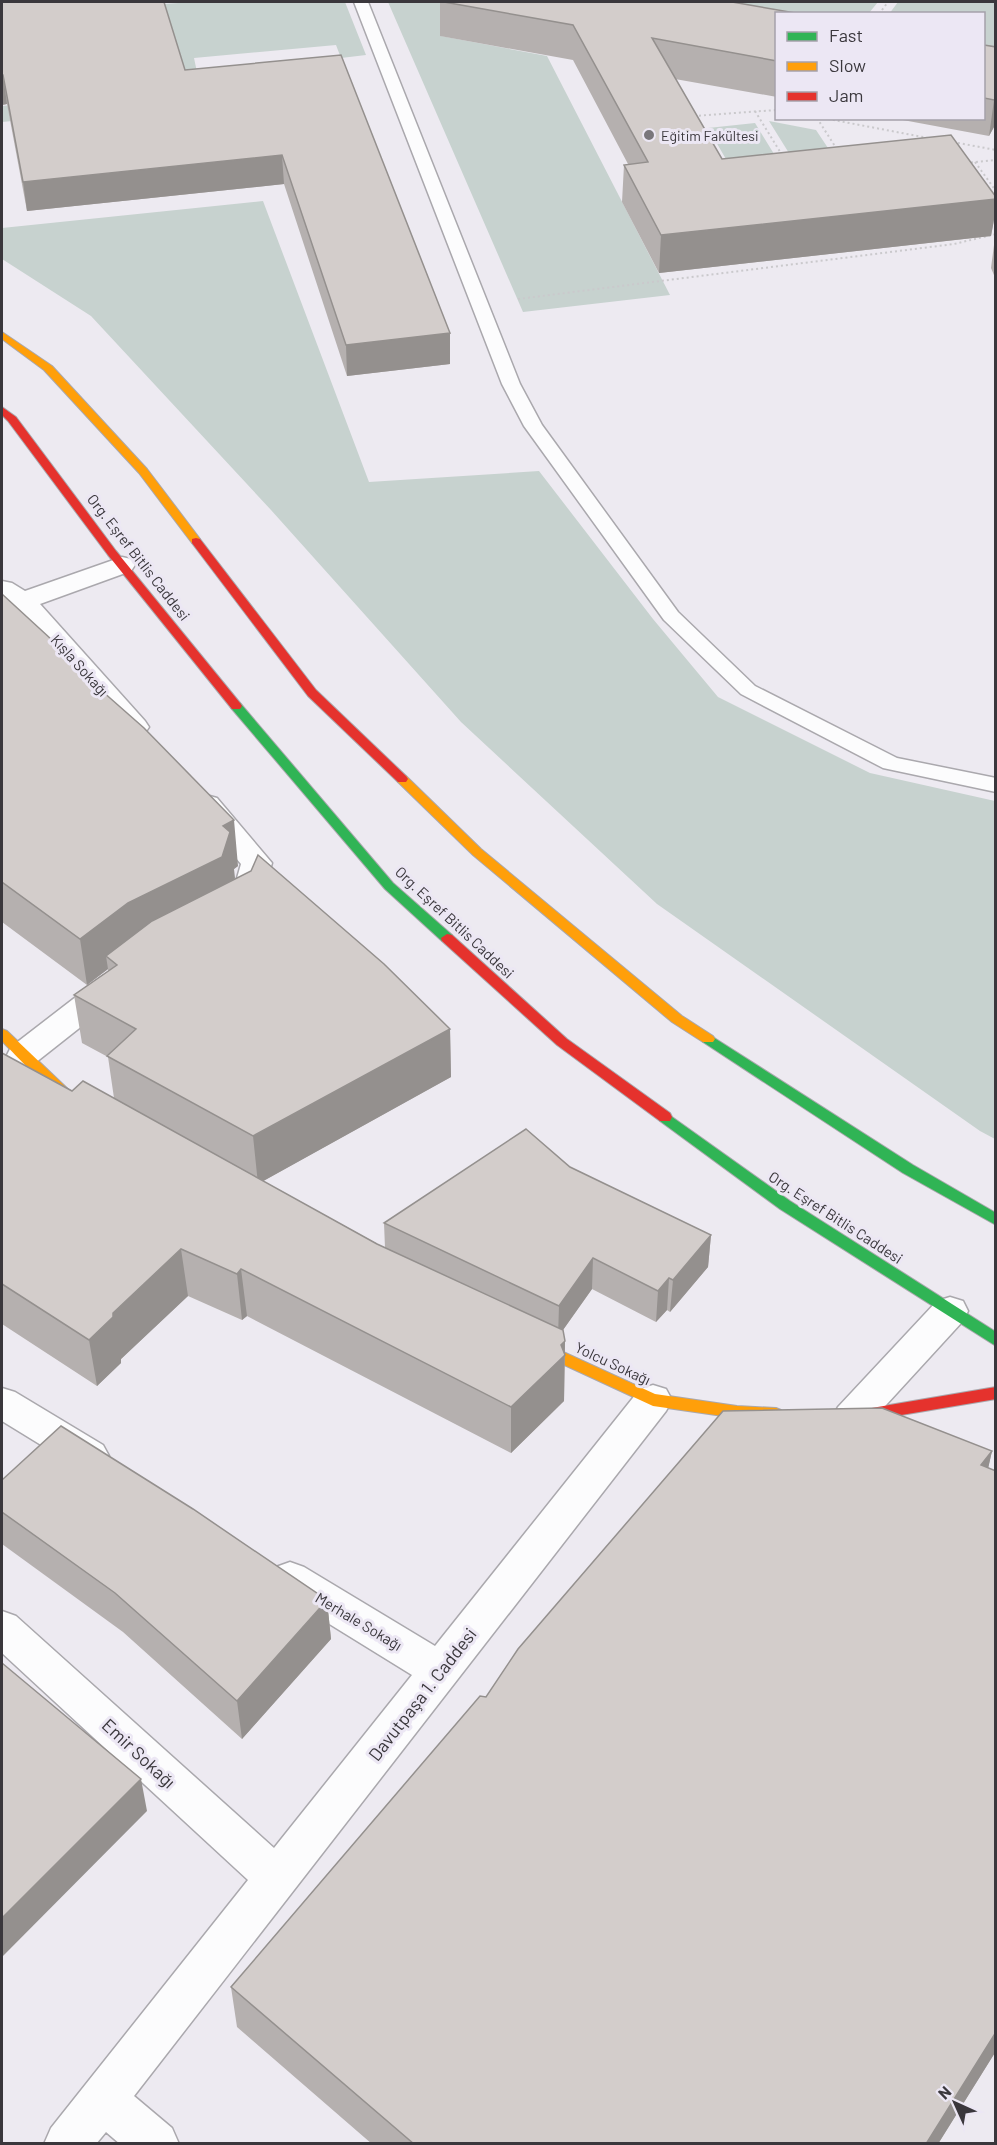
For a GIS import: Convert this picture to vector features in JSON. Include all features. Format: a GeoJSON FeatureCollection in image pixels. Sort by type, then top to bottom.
{"type":"FeatureCollection","features":[{"type":"Feature","properties":{"kind":"street"},"geometry":{"type":"LineString","coordinates":[[2,335],[48,368],[144,471],[312,693],[477,852],[676,1019],[908,1169],[996,1220]]}},
{"type":"Feature","properties":{"kind":"street","name":"Org. Eşref Bitlis Caddesi"},"geometry":{"type":"LineString","coordinates":[[2,410],[12,419],[122,565],[265,742],[389,886],[562,1042],[785,1205],[996,1340]]}},
{"type":"Feature","properties":{"kind":"street"},"geometry":{"type":"LineString","coordinates":[[12,595],[122,565]]}},
{"type":"Feature","properties":{"kind":"street","name":"Kışla Sokağı"},"geometry":{"type":"LineString","coordinates":[[12,595],[156,750]]}},
{"type":"Feature","properties":{"kind":"street"},"geometry":{"type":"LineString","coordinates":[[187,784],[257,863],[243,910],[223,920]]}},
{"type":"Feature","properties":{"kind":"street"},"geometry":{"type":"LineString","coordinates":[[23,1055],[136,966]]}},
{"type":"Feature","properties":{"kind":"street"},"geometry":{"type":"LineString","coordinates":[[2,1034],[67,1096],[98,1113]]}},
{"type":"Feature","properties":{"kind":"street"},"geometry":{"type":"LineString","coordinates":[[840,1418],[950,1311]]}},
{"type":"Feature","properties":{"kind":"street","name":"Yolcu Sokağı"},"geometry":{"type":"LineString","coordinates":[[513,1335],[653,1400]]}},
{"type":"Feature","properties":{"kind":"street"},"geometry":{"type":"LineString","coordinates":[[840,1418],[996,1393]]}},
{"type":"Feature","properties":{"kind":"street"},"geometry":{"type":"LineString","coordinates":[[653,1400],[737,1412],[794,1415]]}},
{"type":"Feature","properties":{"kind":"street","name":"Davutpaşa 1. Caddesi"},"geometry":{"type":"LineString","coordinates":[[67,2144],[653,1400]]}},
{"type":"Feature","properties":{"kind":"street"},"geometry":{"type":"LineString","coordinates":[[2,1402],[124,1478]]}},
{"type":"Feature","properties":{"kind":"street","name":"Merhale Sokağı"},"geometry":{"type":"LineString","coordinates":[[257,1559],[441,1671]]}},
{"type":"Feature","properties":{"kind":"street","name":"Emir Sokağı"},"geometry":{"type":"LineString","coordinates":[[2,1628],[277,1879]]}},
{"type":"Feature","properties":{"kind":"street"},"geometry":{"type":"LineString","coordinates":[[103,2100],[156,2144]]}},
{"type":"Feature","properties":{"kind":"lane"},"geometry":{"type":"LineString","coordinates":[[361,2],[511,384],[533,426],[671,616],[748,690],[891,763],[996,784]]}},
{"type":"Feature","properties":{"kind":"path"},"geometry":{"type":"LineString","coordinates":[[754,110],[786,160]]}},
{"type":"Feature","properties":{"kind":"path"},"geometry":{"type":"LineString","coordinates":[[687,117],[775,110]]}},
{"type":"Feature","properties":{"kind":"path"},"geometry":{"type":"LineString","coordinates":[[818,120],[841,156]]}},
{"type":"Feature","properties":{"kind":"path"},"geometry":{"type":"LineString","coordinates":[[833,120],[938,140]]}},
{"type":"Feature","properties":{"kind":"path"},"geometry":{"type":"LineString","coordinates":[[950,142],[996,150]]}},
{"type":"Feature","properties":{"kind":"path"},"geometry":{"type":"LineString","coordinates":[[964,163],[996,160]]}},
{"type":"Feature","properties":{"kind":"path"},"geometry":{"type":"LineString","coordinates":[[975,162],[996,191]]}},
{"type":"Feature","properties":{"kind":"path"},"geometry":{"type":"LineString","coordinates":[[480,304],[954,244],[996,234]]}},
{"type":"Feature","properties":{"kind":"shaded area"},"geometry":{"type":"Polygon","coordinates":[[[345,2],[366,55],[341,58],[336,45],[194,58],[201,91],[147,108],[2,122],[2,106],[186,87],[163,4],[345,2]]]}},
{"type":"Feature","properties":{"kind":"shaded area"},"geometry":{"type":"Polygon","coordinates":[[[388,2],[474,2],[441,36],[547,56],[670,295],[523,312],[388,2]]]}},
{"type":"Feature","properties":{"kind":"shaded area"},"geometry":{"type":"Polygon","coordinates":[[[691,2],[878,2],[870,12],[775,12],[775,14],[691,2]]]}},
{"type":"Feature","properties":{"kind":"shaded area"},"geometry":{"type":"Polygon","coordinates":[[[898,2],[995,2],[995,56],[985,54],[985,12],[890,12],[898,2]]]}},
{"type":"Feature","properties":{"kind":"shaded area"},"geometry":{"type":"Polygon","coordinates":[[[769,121],[816,130],[842,169],[802,174],[769,121]]]}},
{"type":"Feature","properties":{"kind":"shaded area"},"geometry":{"type":"Polygon","coordinates":[[[755,123],[787,175],[738,180],[708,128],[755,123]]]}},
{"type":"Feature","properties":{"kind":"shaded area"},"geometry":{"type":"Polygon","coordinates":[[[263,201],[369,482],[539,471],[653,619],[718,697],[870,773],[995,801],[995,1139],[980,1131],[657,904],[461,722],[271,510],[91,316],[2,259],[2,228],[263,201]]]}},
{"type":"Feature","properties":{"kind":"building"},"geometry":{"type":"Polygon","coordinates":[[[2,2],[164,2],[185,70],[341,55],[450,333],[346,345],[282,155],[23,182],[2,75],[2,2]]]}},
{"type":"Feature","properties":{"kind":"building"},"geometry":{"type":"Polygon","coordinates":[[[444,2],[732,2],[790,12],[775,12],[775,61],[652,38],[722,159],[951,135],[996,199],[661,235],[624,165],[648,162],[573,25],[444,2]]]}},
{"type":"Feature","properties":{"kind":"building"},"geometry":{"type":"Polygon","coordinates":[[[985,45],[996,47],[996,98],[994,100],[985,98],[985,45]]]}},
{"type":"Feature","properties":{"kind":"building"},"geometry":{"type":"Polygon","coordinates":[[[2,594],[89,674],[85,676],[144,728],[234,820],[223,826],[230,832],[222,857],[128,903],[80,939],[2,882],[2,594]]]}},
{"type":"Feature","properties":{"kind":"building"},"geometry":{"type":"Polygon","coordinates":[[[258,855],[384,964],[450,1029],[253,1136],[107,1056],[136,1029],[74,995],[117,965],[106,956],[152,921],[251,871],[258,855]]]}},
{"type":"Feature","properties":{"kind":"building"},"geometry":{"type":"Polygon","coordinates":[[[2,1053],[72,1091],[83,1081],[377,1244],[563,1330],[565,1341],[561,1345],[565,1355],[511,1407],[241,1269],[237,1274],[181,1249],[113,1313],[113,1317],[89,1340],[2,1284],[2,1053]]]}},
{"type":"Feature","properties":{"kind":"building"},"geometry":{"type":"Polygon","coordinates":[[[526,1129],[570,1167],[711,1235],[673,1280],[669,1278],[658,1291],[593,1258],[559,1306],[384,1223],[526,1129]]]}},
{"type":"Feature","properties":{"kind":"building"},"geometry":{"type":"Polygon","coordinates":[[[882,1408],[992,1451],[981,1465],[996,1471],[996,2032],[926,2144],[414,2144],[231,1987],[480,1696],[486,1697],[518,1649],[723,1411],[882,1408]]]}},
{"type":"Feature","properties":{"kind":"building"},"geometry":{"type":"Polygon","coordinates":[[[61,1426],[193,1509],[327,1600],[237,1701],[115,1593],[2,1512],[2,1480],[61,1426]]]}},
{"type":"Feature","properties":{"kind":"building"},"geometry":{"type":"Polygon","coordinates":[[[2,1663],[141,1779],[2,1918],[2,1663]]]}},
{"type":"Feature","properties":{"kind":"traffic: fast"},"geometry":{"type":"LineString","coordinates":[[236,706],[389,886],[447,938]]}},
{"type":"Feature","properties":{"kind":"traffic: fast"},"geometry":{"type":"LineString","coordinates":[[708,1039],[908,1169],[996,1220]]}},
{"type":"Feature","properties":{"kind":"traffic: fast"},"geometry":{"type":"LineString","coordinates":[[665,1117],[785,1205],[996,1340]]}},
{"type":"Feature","properties":{"kind":"traffic: slow"},"geometry":{"type":"LineString","coordinates":[[2,335],[48,368],[143,471],[196,541]]}},
{"type":"Feature","properties":{"kind":"traffic: slow"},"geometry":{"type":"LineString","coordinates":[[402,779],[477,852],[677,1019],[708,1039]]}},
{"type":"Feature","properties":{"kind":"traffic: slow"},"geometry":{"type":"LineString","coordinates":[[2,1034],[67,1096],[81,1104]]}},
{"type":"Feature","properties":{"kind":"traffic: slow"},"geometry":{"type":"LineString","coordinates":[[524,1340],[653,1400],[737,1412],[776,1414]]}},
{"type":"Feature","properties":{"kind":"traffic: jam"},"geometry":{"type":"LineString","coordinates":[[2,410],[12,419],[112,553],[236,706]]}},
{"type":"Feature","properties":{"kind":"traffic: jam"},"geometry":{"type":"LineString","coordinates":[[196,541],[312,693],[402,779]]}},
{"type":"Feature","properties":{"kind":"traffic: jam"},"geometry":{"type":"LineString","coordinates":[[447,938],[562,1042],[665,1117]]}},
{"type":"Feature","properties":{"kind":"traffic: jam"},"geometry":{"type":"LineString","coordinates":[[848,1418],[996,1393]]}},
{"type":"Feature","properties":{"kind":"place","name":"Eğitim Fakültesi"},"geometry":{"type":"Point","coordinates":[649,135]}}]}
